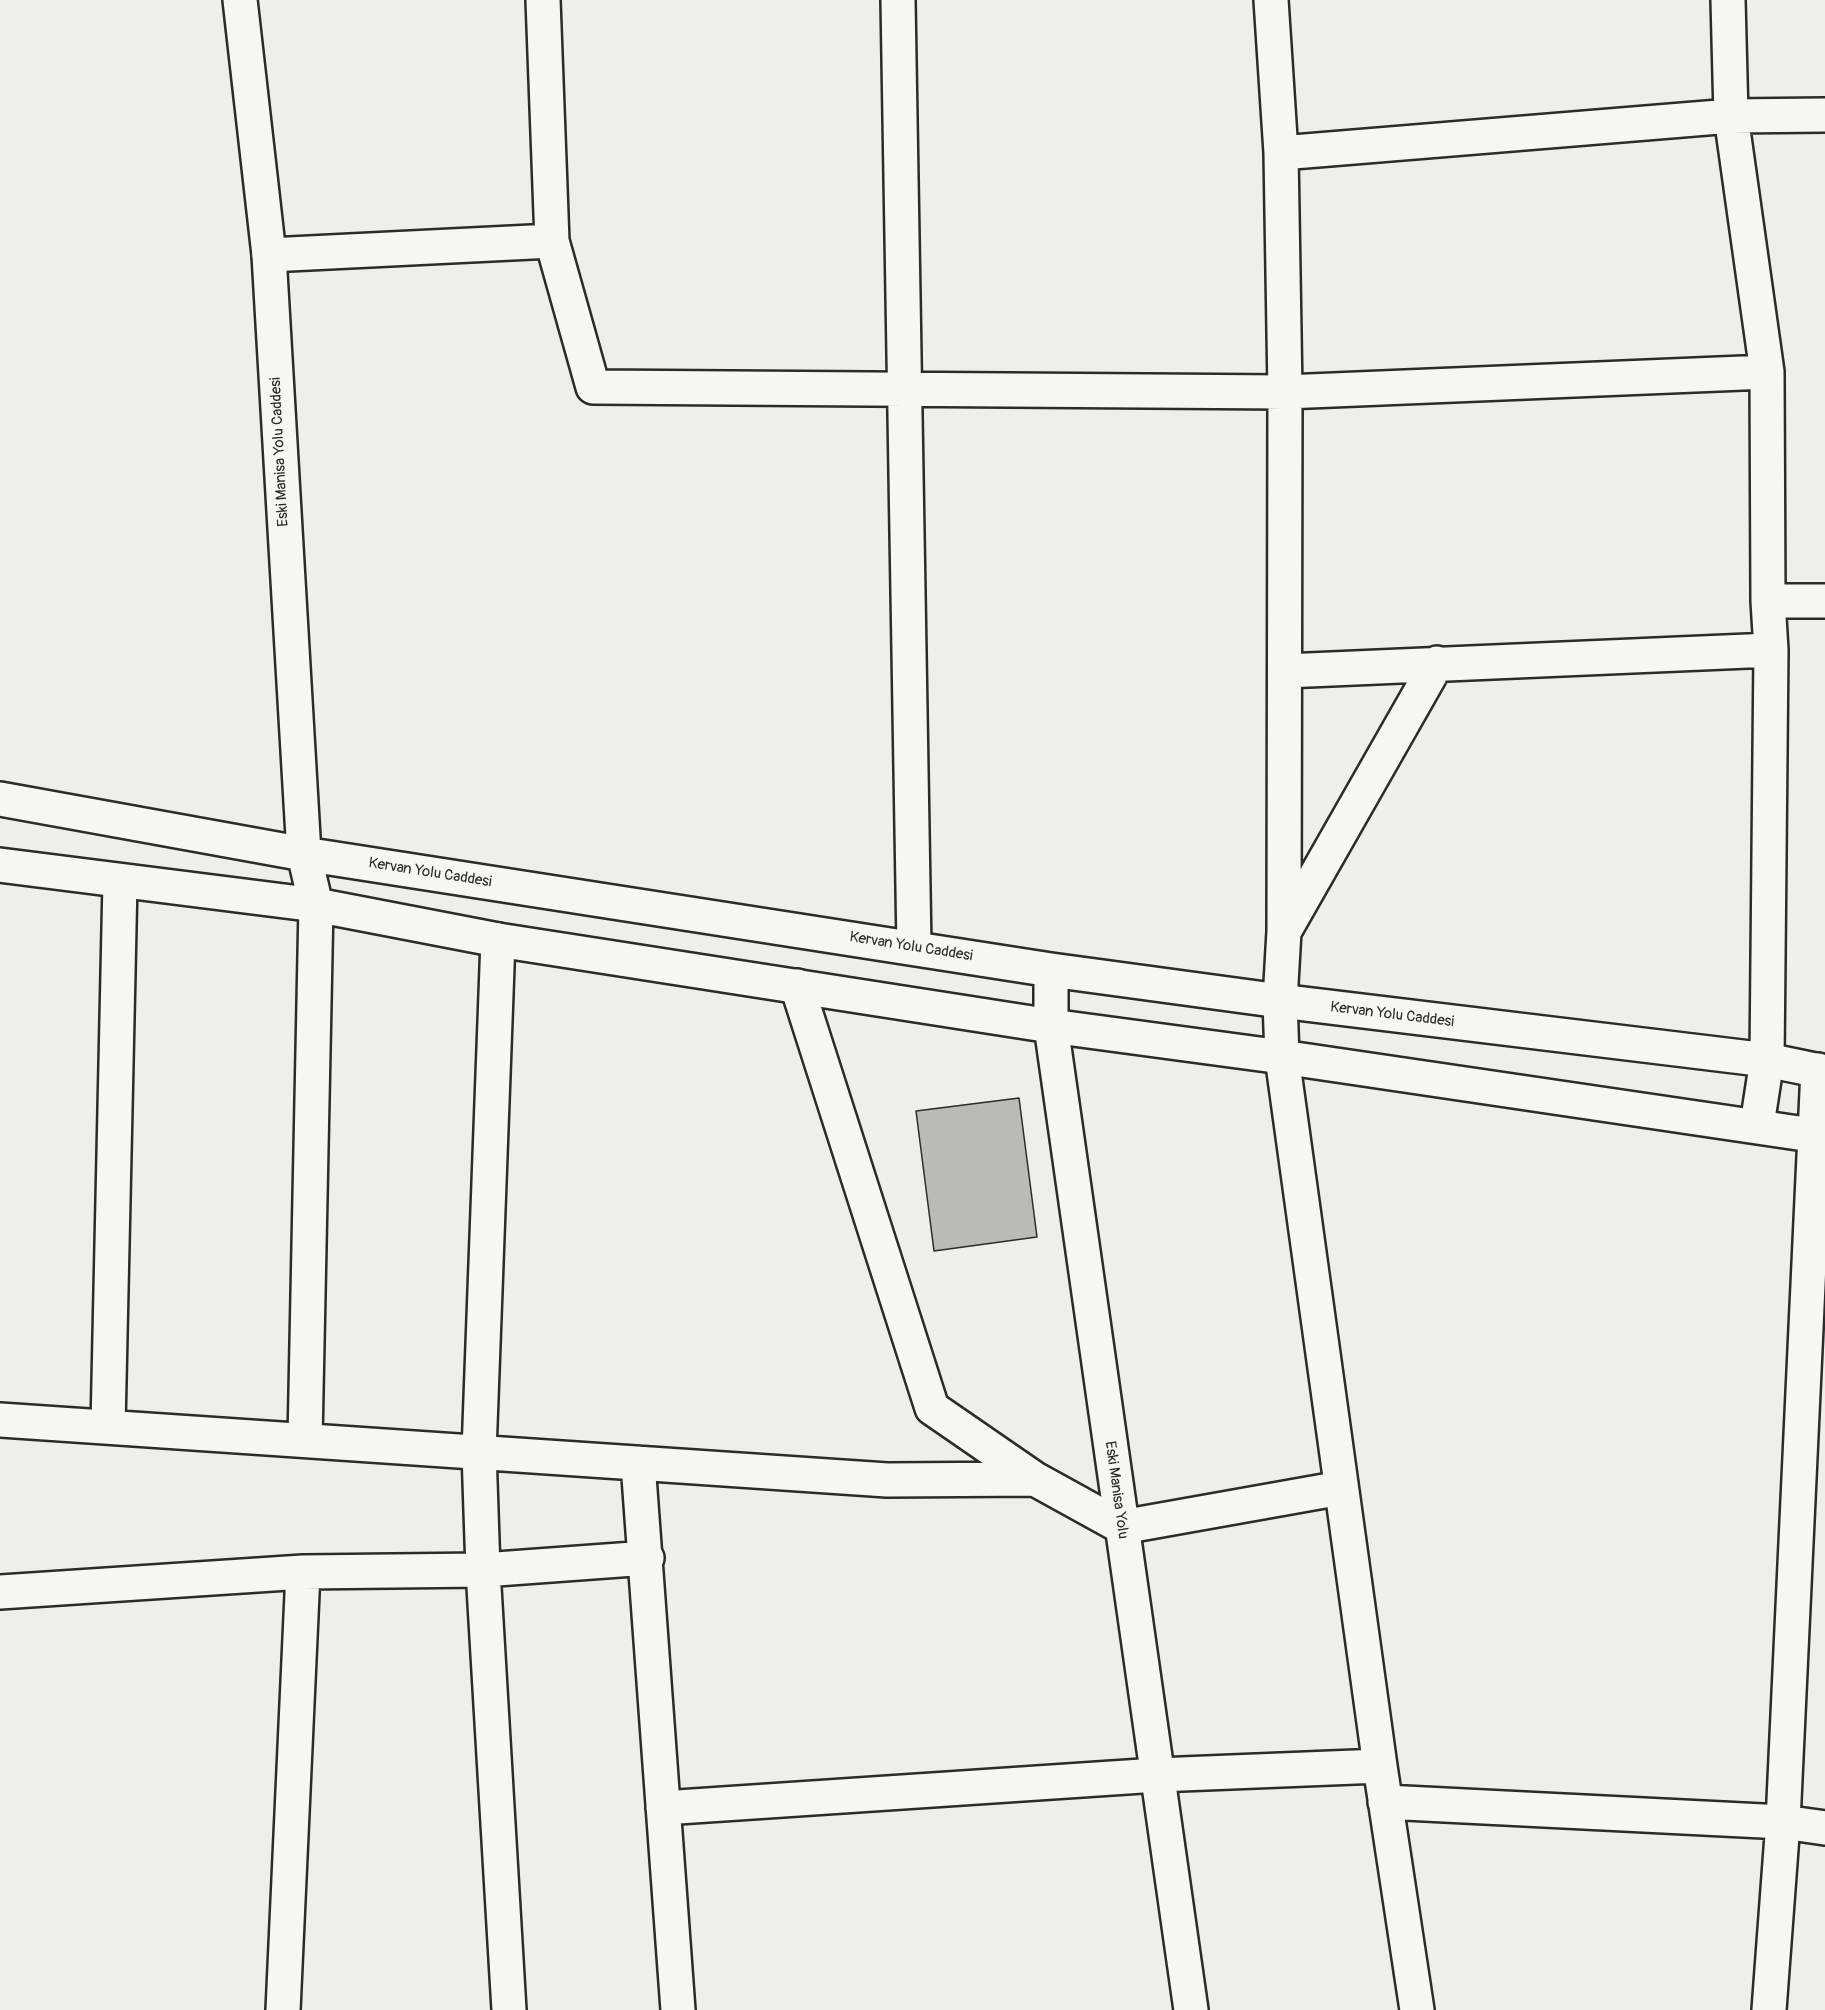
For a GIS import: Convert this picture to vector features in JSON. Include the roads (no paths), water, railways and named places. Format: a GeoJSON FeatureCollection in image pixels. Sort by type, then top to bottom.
{"type":"FeatureCollection","features":[{"type":"Feature","properties":{"kind":"street","name":"Eski Manisa Yolu Caddesi"},"geometry":{"type":"LineString","coordinates":[[240,0],[269,255],[304,854],[316,905],[304,1440]]}},
{"type":"Feature","properties":{"kind":"street"},"geometry":{"type":"LineString","coordinates":[[543,0],[552,242],[593,387],[1285,392],[1767,372]]}},
{"type":"Feature","properties":{"kind":"street"},"geometry":{"type":"LineString","coordinates":[[898,0],[914,947]]}},
{"type":"Feature","properties":{"kind":"street"},"geometry":{"type":"LineString","coordinates":[[1271,0],[1281,153],[1285,392],[1284,931],[1280,1001],[1282,1057],[1385,1802],[1417,2010]]}},
{"type":"Feature","properties":{"kind":"street"},"geometry":{"type":"LineString","coordinates":[[1728,0],[1731,116],[1767,372],[1768,601],[1771,650],[1767,1060],[1757,1125]]}},
{"type":"Feature","properties":{"kind":"street"},"geometry":{"type":"LineString","coordinates":[[1281,153],[1731,116],[1825,115]]}},
{"type":"Feature","properties":{"kind":"street"},"geometry":{"type":"LineString","coordinates":[[269,255],[552,242]]}},
{"type":"Feature","properties":{"kind":"street"},"geometry":{"type":"LineString","coordinates":[[1768,601],[1825,601]]}},
{"type":"Feature","properties":{"kind":"street"},"geometry":{"type":"LineString","coordinates":[[1285,670],[1771,650]]}},
{"type":"Feature","properties":{"kind":"street"},"geometry":{"type":"LineString","coordinates":[[1284,931],[1437,663]]}},
{"type":"Feature","properties":{"kind":"street","name":"Kervan Yolu Caddesi"},"geometry":{"type":"LineString","coordinates":[[0,800],[304,854],[1051,970],[1280,1001],[1767,1060],[1821,1071]]}},
{"type":"Feature","properties":{"kind":"street"},"geometry":{"type":"LineString","coordinates":[[0,865],[316,905],[498,940],[1051,1026],[1282,1057],[1820,1136]]}},
{"type":"Feature","properties":{"kind":"street"},"geometry":{"type":"LineString","coordinates":[[108,1426],[120,882]]}},
{"type":"Feature","properties":{"kind":"street"},"geometry":{"type":"LineString","coordinates":[[498,940],[479,1452],[483,1570],[509,2010]]}},
{"type":"Feature","properties":{"kind":"street","name":"Eski Manisa Yolu"},"geometry":{"type":"LineString","coordinates":[[1051,970],[1051,1026],[1191,2010]]}},
{"type":"Feature","properties":{"kind":"street"},"geometry":{"type":"LineString","coordinates":[[797,986],[932,1408],[1035,1479],[1122,1527],[1341,1488]]}},
{"type":"Feature","properties":{"kind":"street"},"geometry":{"type":"LineString","coordinates":[[1769,2010],[1783,1822],[1820,1136],[1821,1071]]}},
{"type":"Feature","properties":{"kind":"street"},"geometry":{"type":"LineString","coordinates":[[0,1420],[887,1480],[1035,1479]]}},
{"type":"Feature","properties":{"kind":"street"},"geometry":{"type":"LineString","coordinates":[[638,1463],[647,1558],[678,2010]]}},
{"type":"Feature","properties":{"kind":"street"},"geometry":{"type":"LineString","coordinates":[[0,1592],[303,1572],[483,1570],[647,1558]]}},
{"type":"Feature","properties":{"kind":"street"},"geometry":{"type":"LineString","coordinates":[[283,2010],[303,1572]]}},
{"type":"Feature","properties":{"kind":"street"},"geometry":{"type":"LineString","coordinates":[[663,1808],[1157,1775],[1380,1766]]}},
{"type":"Feature","properties":{"kind":"street"},"geometry":{"type":"LineString","coordinates":[[1385,1802],[1783,1822],[1825,1828]]}}]}
